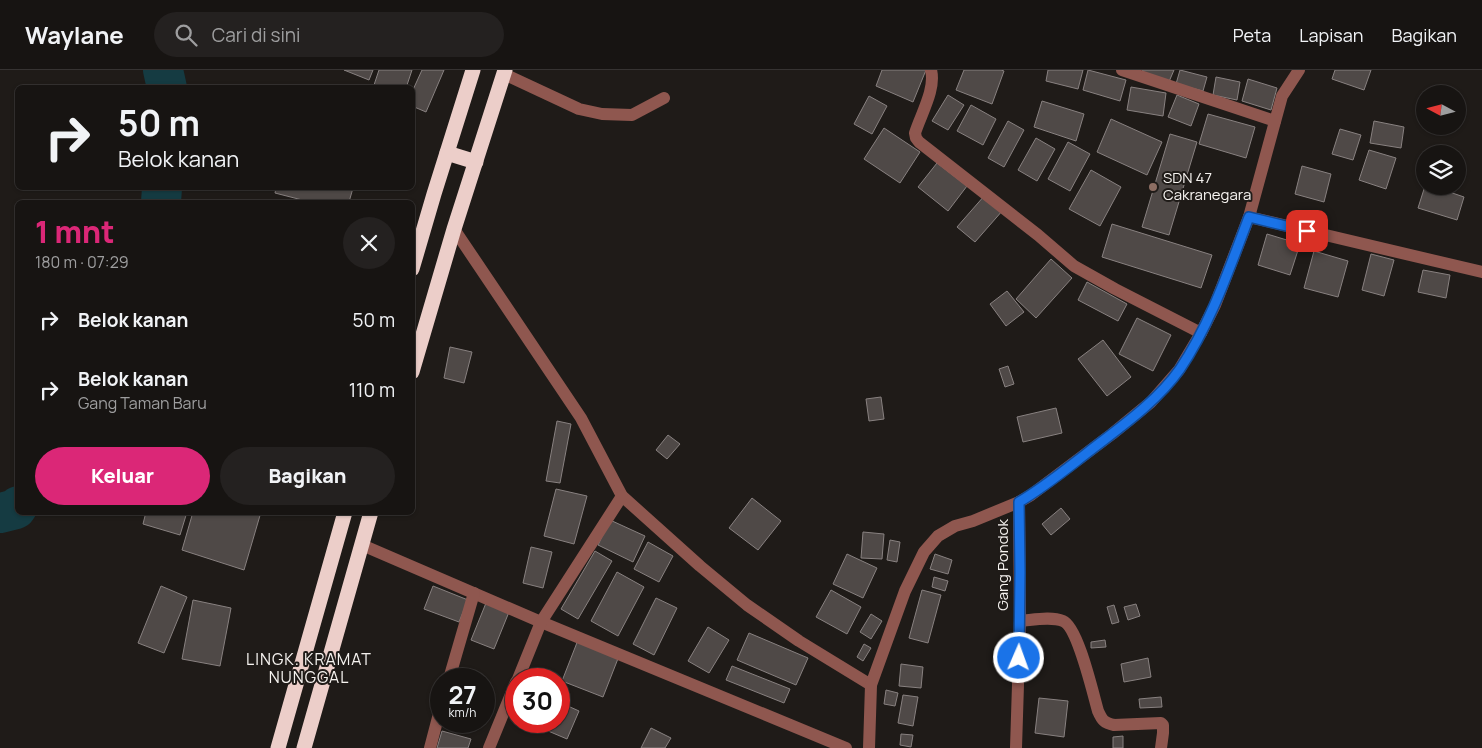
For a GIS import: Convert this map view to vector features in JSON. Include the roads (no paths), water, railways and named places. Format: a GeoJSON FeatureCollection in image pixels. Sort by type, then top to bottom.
{"type":"FeatureCollection","features":[{"type":"Feature","properties":{"kind":"highway"},"geometry":{"type":"LineString","coordinates":[[415,259],[473,70]]}},
{"type":"Feature","properties":{"kind":"highway"},"geometry":{"type":"LineString","coordinates":[[415,362],[454,229],[504,72]]}},
{"type":"Feature","properties":{"kind":"highway"},"geometry":{"type":"LineString","coordinates":[[447,153],[476,162]]}},
{"type":"Feature","properties":{"kind":"highway"},"geometry":{"type":"LineString","coordinates":[[278,748],[345,515]]}},
{"type":"Feature","properties":{"kind":"highway"},"geometry":{"type":"LineString","coordinates":[[304,748],[370,515]]}},
{"type":"Feature","properties":{"kind":"street"},"geometry":{"type":"LineString","coordinates":[[931,70],[933,77],[932,86],[915,133],[919,142],[1038,235],[1074,266],[1114,289],[1201,333]]}},
{"type":"Feature","properties":{"kind":"street"},"geometry":{"type":"LineString","coordinates":[[1122,70],[1275,121]]}},
{"type":"Feature","properties":{"kind":"street"},"geometry":{"type":"LineString","coordinates":[[869,748],[871,685],[905,590],[924,552],[938,536],[955,526],[973,521],[1031,495],[1151,402],[1180,370],[1214,305],[1249,217],[1282,96],[1299,70]]}},
{"type":"Feature","properties":{"kind":"street"},"geometry":{"type":"LineString","coordinates":[[504,72],[579,108],[602,114],[632,115],[664,98]]}},
{"type":"Feature","properties":{"kind":"street"},"geometry":{"type":"LineString","coordinates":[[1249,217],[1482,272]]}},
{"type":"Feature","properties":{"kind":"street"},"geometry":{"type":"LineString","coordinates":[[454,229],[581,418],[622,496],[747,605],[798,641],[871,685]]}},
{"type":"Feature","properties":{"kind":"street"},"geometry":{"type":"LineString","coordinates":[[523,668],[542,622],[622,496]]}},
{"type":"Feature","properties":{"kind":"street","name":"Gang Pondok"},"geometry":{"type":"LineString","coordinates":[[1016,748],[1020,620],[1019,502]]}},
{"type":"Feature","properties":{"kind":"street"},"geometry":{"type":"LineString","coordinates":[[362,545],[846,748]]}},
{"type":"Feature","properties":{"kind":"street"},"geometry":{"type":"LineString","coordinates":[[452,668],[474,592]]}},
{"type":"Feature","properties":{"kind":"street"},"geometry":{"type":"LineString","coordinates":[[1020,620],[1054,619],[1064,621],[1070,626],[1081,653],[1102,720],[1114,725],[1161,723],[1163,725],[1163,733],[1161,748]]}},
{"type":"Feature","properties":{"kind":"street"},"geometry":{"type":"LineString","coordinates":[[493,747],[505,713]]}},
{"type":"Feature","properties":{"kind":"street"},"geometry":{"type":"LineString","coordinates":[[430,748],[434,733]]}},
{"type":"Feature","properties":{"kind":"waterway"},"geometry":{"type":"LineString","coordinates":[[163,70],[166,85]]}},
{"type":"Feature","properties":{"kind":"waterway"},"geometry":{"type":"LineString","coordinates":[[161,200],[162,190]]}},
{"type":"Feature","properties":{"kind":"waterway"},"geometry":{"type":"LineString","coordinates":[[0,513],[15,509]]}},
{"type":"Feature","properties":{"kind":"place","name":"SDN 47 Cakranegara"},"geometry":{"type":"Point","coordinates":[1153,187]}},
{"type":"Feature","properties":{"kind":"district","name":"LINGK. KRAMAT NUNGGAL"},"geometry":{"type":"Point","coordinates":[309,668]}}]}
